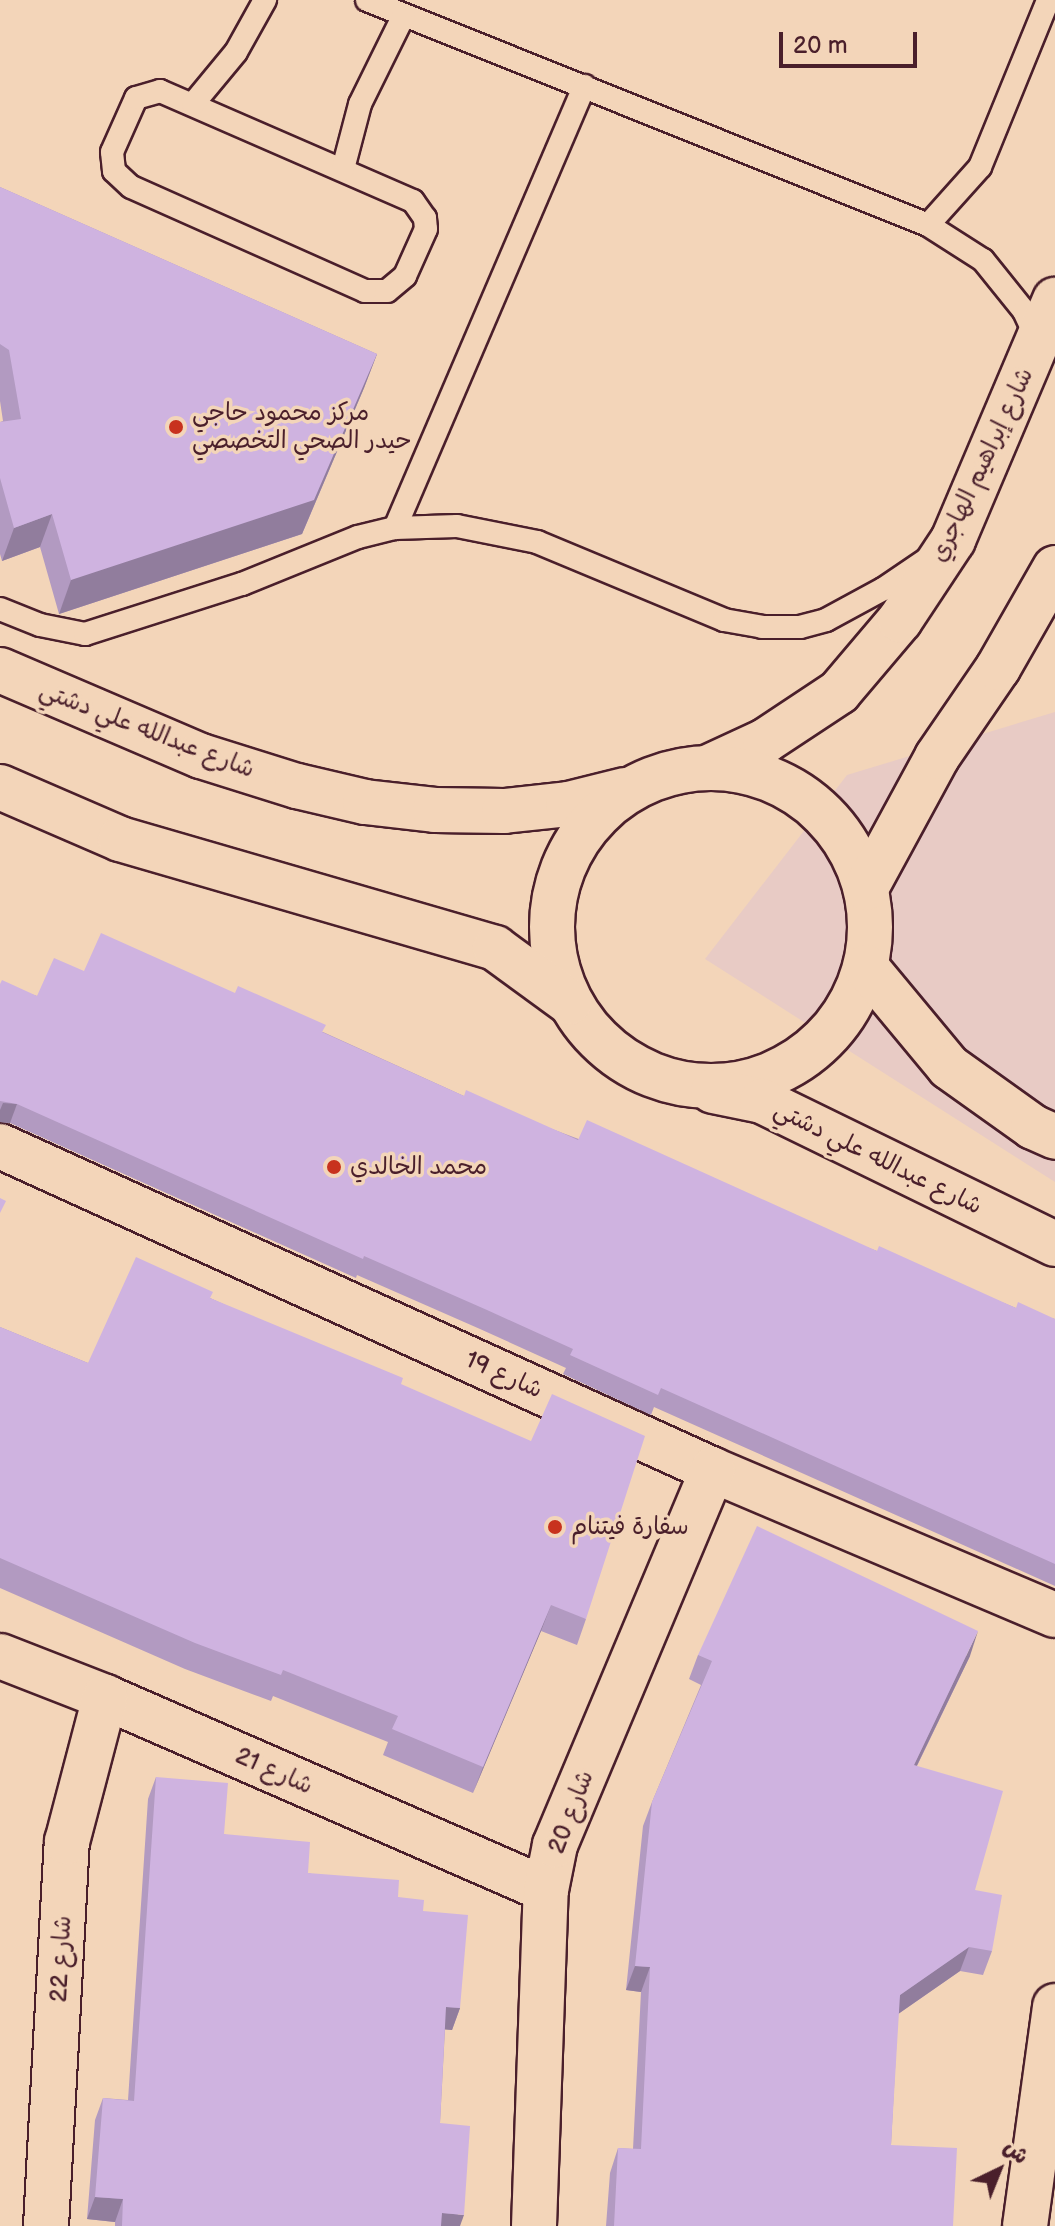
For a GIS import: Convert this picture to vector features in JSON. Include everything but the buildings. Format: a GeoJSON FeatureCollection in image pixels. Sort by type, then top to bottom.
{"type":"FeatureCollection","features":[{"type":"Feature","properties":{"kind":"main road","name":"شارع إبراهيم الهاجري"},"geometry":{"type":"LineString","coordinates":[[709,767],[765,741],[839,692],[900,620],[953,540],[1055,300]]}},
{"type":"Feature","properties":{"kind":"main road"},"geometry":{"type":"LineString","coordinates":[[866,888],[923,781],[998,668],[1055,568]]}},
{"type":"Feature","properties":{"kind":"main road","name":"شارع عبدالله علي دشتي"},"geometry":{"type":"LineString","coordinates":[[0,670],[201,756],[297,786],[365,802],[435,810],[504,811],[568,804],[627,790]]}},
{"type":"Feature","properties":{"kind":"main road"},"geometry":{"type":"LineString","coordinates":[[569,1002],[551,945],[555,884],[582,830],[627,790],[656,776],[709,767],[761,775],[808,800],[845,839],[866,888],[871,928],[866,967],[843,1018],[803,1059],[752,1082],[695,1087]]}},
{"type":"Feature","properties":{"kind":"main road"},"geometry":{"type":"LineString","coordinates":[[0,787],[120,839],[495,948],[569,1002]]}},
{"type":"Feature","properties":{"kind":"main road"},"geometry":{"type":"LineString","coordinates":[[866,967],[949,1067],[1033,1127],[1055,1137]]}},
{"type":"Feature","properties":{"kind":"main road","name":"شارع عبدالله علي دشتي"},"geometry":{"type":"LineString","coordinates":[[569,1002],[608,1049],[649,1075],[762,1101],[1055,1244]]}},
{"type":"Feature","properties":{"kind":"main road","name":"شارع 19"},"geometry":{"type":"LineString","coordinates":[[0,1146],[713,1470],[1055,1615]]}},
{"type":"Feature","properties":{"kind":"main road","name":"شارع 20"},"geometry":{"type":"LineString","coordinates":[[534,2226],[546,1890],[555,1845],[713,1470]]}},
{"type":"Feature","properties":{"kind":"main road","name":"شارع 21"},"geometry":{"type":"LineString","coordinates":[[0,1656],[105,1697],[546,1890]]}},
{"type":"Feature","properties":{"kind":"main road","name":"شارع 22"},"geometry":{"type":"LineString","coordinates":[[46,2226],[67,1842],[105,1697]]}},
{"type":"Feature","properties":{"kind":"main road"},"geometry":{"type":"LineString","coordinates":[[1025,2226],[1055,2006]]}},
{"type":"Feature","properties":{"kind":"lane"},"geometry":{"type":"LineString","coordinates":[[193,104],[236,52],[265,0]]}},
{"type":"Feature","properties":{"kind":"lane"},"geometry":{"type":"LineString","coordinates":[[367,0],[928,225],[983,260],[1024,311],[1038,341]]}},
{"type":"Feature","properties":{"kind":"lane"},"geometry":{"type":"LineString","coordinates":[[928,225],[980,167],[1048,0]]}},
{"type":"Feature","properties":{"kind":"lane"},"geometry":{"type":"LineString","coordinates":[[343,169],[360,104],[404,15]]}},
{"type":"Feature","properties":{"kind":"lane"},"geometry":{"type":"LineString","coordinates":[[395,528],[584,86]]}},
{"type":"Feature","properties":{"kind":"lane"},"geometry":{"type":"LineString","coordinates":[[160,91],[343,169],[404,195],[413,201],[425,218],[424,241],[405,276],[387,291],[365,291],[131,187],[114,171],[112,152],[136,98],[160,91]]}},
{"type":"Feature","properties":{"kind":"lane"},"geometry":{"type":"LineString","coordinates":[[0,609],[63,632],[85,634],[242,584],[358,537],[395,528],[457,526],[537,542],[724,620],[762,627],[800,627],[826,620],[883,589],[953,540]]}},
{"type":"Feature","properties":{"kind":"shaded area"},"geometry":{"type":"Polygon","coordinates":[[[1055,712],[1055,1182],[705,959],[847,775],[1055,712]]]}},
{"type":"Feature","properties":{"kind":"place","name":"مركز محمود حاجي حيدر الصحي التخصصي"},"geometry":{"type":"Point","coordinates":[176,427]}},
{"type":"Feature","properties":{"kind":"place","name":"محمد الخالدي"},"geometry":{"type":"Point","coordinates":[334,1167]}},
{"type":"Feature","properties":{"kind":"place","name":"سفارة فيتنام"},"geometry":{"type":"Point","coordinates":[555,1527]}}]}
